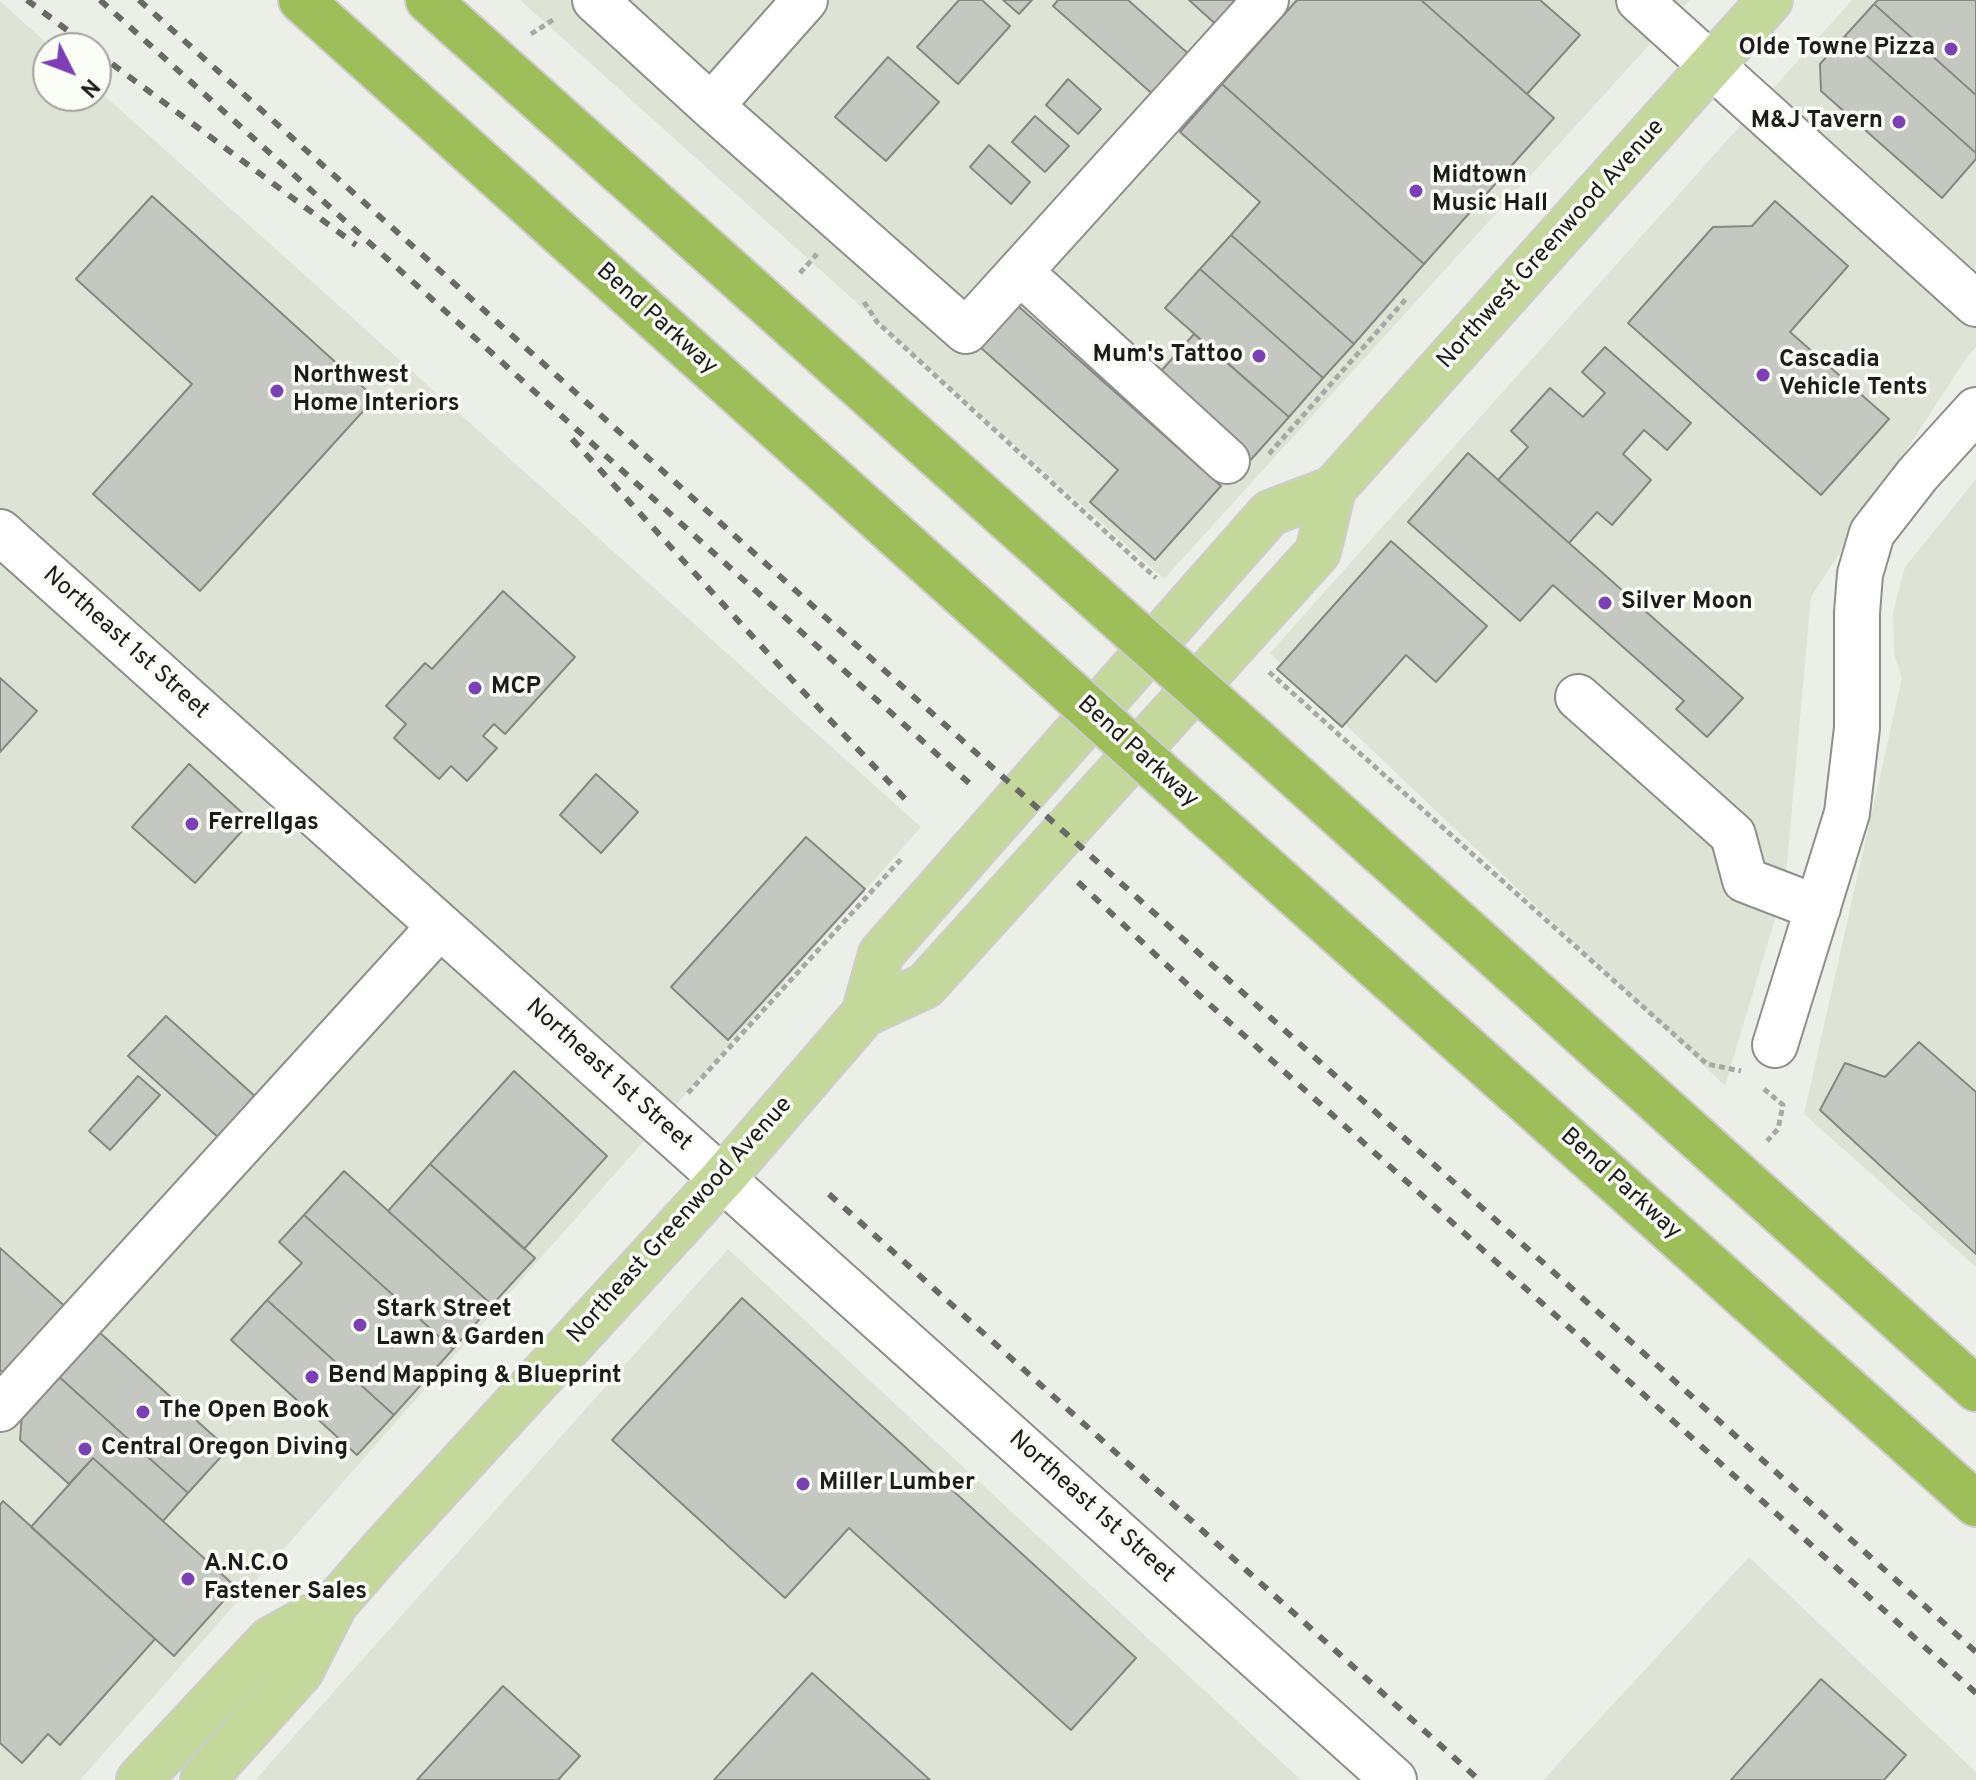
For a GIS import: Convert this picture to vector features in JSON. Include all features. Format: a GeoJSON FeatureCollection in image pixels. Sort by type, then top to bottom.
{"type":"FeatureCollection","features":[{"type":"Feature","properties":{"kind":"highway","name":"Bend Parkway"},"geometry":{"type":"LineString","coordinates":[[301,0],[1976,1504]]}},
{"type":"Feature","properties":{"kind":"highway"},"geometry":{"type":"LineString","coordinates":[[428,0],[1976,1389]]}},
{"type":"Feature","properties":{"kind":"main road","name":"Northwest Greenwood Avenue"},"geometry":{"type":"LineString","coordinates":[[1065,745],[1270,513],[1333,489],[1770,0]]}},
{"type":"Feature","properties":{"kind":"main road","name":"Northwest Greenwood Avenue"},"geometry":{"type":"LineString","coordinates":[[1109,783],[1318,552],[1333,489]]}},
{"type":"Feature","properties":{"kind":"main road","name":"Northeast Greenwood Avenue"},"geometry":{"type":"LineString","coordinates":[[864,1014],[881,954],[1065,745]]}},
{"type":"Feature","properties":{"kind":"main road","name":"Northeast Greenwood Avenue"},"geometry":{"type":"LineString","coordinates":[[203,1780],[301,1671],[335,1604],[722,1179],[864,1014],[925,986],[1109,783]]}},
{"type":"Feature","properties":{"kind":"main road","name":"Northeast Greenwood Avenue"},"geometry":{"type":"LineString","coordinates":[[139,1780],[270,1640],[335,1604]]}},
{"type":"Feature","properties":{"kind":"street"},"geometry":{"type":"LineString","coordinates":[[711,106],[805,0]]}},
{"type":"Feature","properties":{"kind":"street"},"geometry":{"type":"LineString","coordinates":[[576,8],[711,106],[966,331],[1266,0]]}},
{"type":"Feature","properties":{"kind":"street"},"geometry":{"type":"LineString","coordinates":[[1639,0],[1976,304]]}},
{"type":"Feature","properties":{"kind":"street"},"geometry":{"type":"LineString","coordinates":[[1020,272],[1227,461]]}},
{"type":"Feature","properties":{"kind":"street"},"geometry":{"type":"LineString","coordinates":[[1760,1068],[1818,908],[1847,813],[1857,728],[1860,574],[1872,533],[1918,474],[1976,410]]}},
{"type":"Feature","properties":{"kind":"street","name":"Northeast 1st Street"},"geometry":{"type":"LineString","coordinates":[[0,532],[1394,1780]]}},
{"type":"Feature","properties":{"kind":"street"},"geometry":{"type":"LineString","coordinates":[[1578,697],[1733,835],[1745,880],[1818,908]]}},
{"type":"Feature","properties":{"kind":"street"},"geometry":{"type":"LineString","coordinates":[[0,1409],[440,926]]}},
{"type":"Feature","properties":{"kind":"path"},"geometry":{"type":"LineString","coordinates":[[494,58],[576,8]]}},
{"type":"Feature","properties":{"kind":"path"},"geometry":{"type":"LineString","coordinates":[[861,298],[877,322],[1157,579]]}},
{"type":"Feature","properties":{"kind":"path"},"geometry":{"type":"LineString","coordinates":[[1236,641],[1707,1064],[1743,1071],[1760,1068],[1783,1105]]}},
{"type":"Feature","properties":{"kind":"shaded area"},"geometry":{"type":"Polygon","coordinates":[[[520,0],[1690,0],[1164,579],[520,0]]]}},
{"type":"Feature","properties":{"kind":"shaded area"},"geometry":{"type":"Polygon","coordinates":[[[1852,0],[1976,0],[1976,347],[1811,597],[1785,886],[1725,1086],[1270,653],[1852,0]]]}},
{"type":"Feature","properties":{"kind":"shaded area"},"geometry":{"type":"Polygon","coordinates":[[[0,1],[34,32],[32,112],[112,112],[112,102],[921,827],[80,1780],[0,1780],[0,1]]]}},
{"type":"Feature","properties":{"kind":"shaded area"},"geometry":{"type":"Polygon","coordinates":[[[1976,479],[1976,1267],[1804,1114],[1902,678],[1894,654],[1893,612],[1905,567],[1976,479]]]}},
{"type":"Feature","properties":{"kind":"shaded area"},"geometry":{"type":"Polygon","coordinates":[[[728,1249],[1301,1780],[255,1780],[728,1249]]]}},
{"type":"Feature","properties":{"kind":"shaded area"},"geometry":{"type":"Polygon","coordinates":[[[1749,1557],[1976,1772],[1976,1780],[1543,1780],[1749,1557]]]}},
{"type":"Feature","properties":{"kind":"building"},"geometry":{"type":"Polygon","coordinates":[[[959,0],[982,0],[1010,26],[958,84],[917,47],[959,0]]]}},
{"type":"Feature","properties":{"kind":"building"},"geometry":{"type":"Polygon","coordinates":[[[1003,0],[1032,0],[1019,14],[1003,0]]]}},
{"type":"Feature","properties":{"kind":"building"},"geometry":{"type":"Polygon","coordinates":[[[1058,0],[1128,0],[1193,58],[1157,98],[1053,6],[1058,0]]]}},
{"type":"Feature","properties":{"kind":"building"},"geometry":{"type":"Polygon","coordinates":[[[1189,0],[1247,0],[1221,29],[1189,0]]]}},
{"type":"Feature","properties":{"kind":"building","name":"Midtown Music Hall"},"geometry":{"type":"Polygon","coordinates":[[[1297,0],[1421,0],[1554,118],[1424,264],[1222,84],[1297,0]]]}},
{"type":"Feature","properties":{"kind":"building"},"geometry":{"type":"Polygon","coordinates":[[[1421,0],[1540,0],[1580,35],[1527,94],[1421,0]]]}},
{"type":"Feature","properties":{"kind":"building","name":"Olde Towne Pizza"},"geometry":{"type":"Polygon","coordinates":[[[1878,0],[1976,0],[1976,95],[1874,4],[1878,0]]]}},
{"type":"Feature","properties":{"kind":"building"},"geometry":{"type":"Polygon","coordinates":[[[1874,4],[1976,95],[1976,153],[1845,36],[1874,4]]]}},
{"type":"Feature","properties":{"kind":"building","name":"M&J Tavern"},"geometry":{"type":"Polygon","coordinates":[[[1845,36],[1976,153],[1976,159],[1942,198],[1821,91],[1820,64],[1845,36]]]}},
{"type":"Feature","properties":{"kind":"building"},"geometry":{"type":"Polygon","coordinates":[[[888,57],[939,102],[886,161],[835,117],[888,57]]]}},
{"type":"Feature","properties":{"kind":"building"},"geometry":{"type":"Polygon","coordinates":[[[1068,79],[1101,109],[1078,134],[1046,105],[1068,79]]]}},
{"type":"Feature","properties":{"kind":"building"},"geometry":{"type":"Polygon","coordinates":[[[1222,84],[1424,264],[1354,344],[1231,235],[1260,202],[1180,132],[1222,84]]]}},
{"type":"Feature","properties":{"kind":"building"},"geometry":{"type":"Polygon","coordinates":[[[1035,116],[1069,146],[1045,172],[1012,142],[1035,116]]]}},
{"type":"Feature","properties":{"kind":"building"},"geometry":{"type":"Polygon","coordinates":[[[989,145],[1030,182],[1011,204],[970,167],[989,145]]]}},
{"type":"Feature","properties":{"kind":"building","name":"Northwest Home Interiors"},"geometry":{"type":"Polygon","coordinates":[[[152,196],[375,398],[200,591],[93,494],[192,384],[76,279],[152,196]]]}},
{"type":"Feature","properties":{"kind":"building","name":"Cascadia Vehicle Tents"},"geometry":{"type":"Polygon","coordinates":[[[1775,201],[1848,266],[1790,332],[1889,419],[1821,495],[1628,323],[1713,227],[1752,226],[1775,201]]]}},
{"type":"Feature","properties":{"kind":"building"},"geometry":{"type":"Polygon","coordinates":[[[1231,235],[1354,344],[1323,378],[1200,269],[1231,235]]]}},
{"type":"Feature","properties":{"kind":"building","name":"Mum's Tattoo"},"geometry":{"type":"Polygon","coordinates":[[[1200,269],[1323,378],[1289,417],[1165,308],[1200,269]]]}},
{"type":"Feature","properties":{"kind":"building"},"geometry":{"type":"Polygon","coordinates":[[[1017,305],[1221,486],[1155,560],[1090,502],[1118,470],[980,347],[1017,305]]]}},
{"type":"Feature","properties":{"kind":"building"},"geometry":{"type":"Polygon","coordinates":[[[1194,334],[1289,417],[1248,463],[1154,379],[1194,334]]]}},
{"type":"Feature","properties":{"kind":"building"},"geometry":{"type":"Polygon","coordinates":[[[1605,347],[1691,423],[1667,450],[1644,430],[1623,454],[1651,480],[1612,525],[1597,512],[1569,543],[1498,480],[1528,447],[1511,431],[1550,388],[1583,417],[1605,393],[1582,372],[1605,347]]]}},
{"type":"Feature","properties":{"kind":"building","name":"Silver Moon"},"geometry":{"type":"Polygon","coordinates":[[[1468,453],[1743,698],[1707,737],[1676,709],[1684,701],[1553,585],[1520,621],[1408,522],[1468,453]]]}},
{"type":"Feature","properties":{"kind":"building"},"geometry":{"type":"Polygon","coordinates":[[[1391,541],[1487,626],[1436,682],[1406,655],[1342,727],[1277,669],[1391,541]]]}},
{"type":"Feature","properties":{"kind":"building","name":"MCP"},"geometry":{"type":"Polygon","coordinates":[[[503,591],[575,657],[505,734],[494,724],[483,736],[497,748],[467,781],[451,766],[439,779],[394,738],[406,724],[386,706],[425,663],[432,669],[503,591]]]}},
{"type":"Feature","properties":{"kind":"building"},"geometry":{"type":"Polygon","coordinates":[[[0,678],[37,711],[0,752],[0,678]]]}},
{"type":"Feature","properties":{"kind":"building","name":"Ferrellgas"},"geometry":{"type":"Polygon","coordinates":[[[189,764],[251,821],[195,883],[132,827],[189,764]]]}},
{"type":"Feature","properties":{"kind":"building"},"geometry":{"type":"Polygon","coordinates":[[[596,774],[638,812],[601,853],[560,815],[596,774]]]}},
{"type":"Feature","properties":{"kind":"building"},"geometry":{"type":"Polygon","coordinates":[[[806,837],[865,889],[728,1040],[671,987],[806,837]]]}},
{"type":"Feature","properties":{"kind":"building"},"geometry":{"type":"Polygon","coordinates":[[[166,1016],[257,1098],[220,1139],[128,1056],[166,1016]]]}},
{"type":"Feature","properties":{"kind":"building"},"geometry":{"type":"Polygon","coordinates":[[[1919,1042],[1976,1092],[1976,1254],[1820,1110],[1845,1063],[1885,1077],[1919,1042]]]}},
{"type":"Feature","properties":{"kind":"building"},"geometry":{"type":"Polygon","coordinates":[[[514,1071],[607,1156],[524,1249],[430,1164],[514,1071]]]}},
{"type":"Feature","properties":{"kind":"building"},"geometry":{"type":"Polygon","coordinates":[[[138,1076],[160,1095],[110,1150],[89,1131],[138,1076]]]}},
{"type":"Feature","properties":{"kind":"building"},"geometry":{"type":"Polygon","coordinates":[[[430,1164],[535,1258],[492,1305],[388,1211],[430,1164]]]}},
{"type":"Feature","properties":{"kind":"building"},"geometry":{"type":"Polygon","coordinates":[[[344,1171],[492,1305],[453,1349],[304,1215],[344,1171]]]}},
{"type":"Feature","properties":{"kind":"building","name":"Stark Street Lawn & Garden"},"geometry":{"type":"Polygon","coordinates":[[[304,1215],[453,1349],[394,1415],[267,1300],[302,1263],[279,1242],[304,1215]]]}},
{"type":"Feature","properties":{"kind":"building"},"geometry":{"type":"Polygon","coordinates":[[[0,1248],[69,1310],[13,1373],[0,1371],[0,1248]]]}},
{"type":"Feature","properties":{"kind":"building","name":"Miller Lumber"},"geometry":{"type":"Polygon","coordinates":[[[742,1298],[1136,1658],[1071,1730],[849,1528],[785,1598],[612,1440],[742,1298]]]}},
{"type":"Feature","properties":{"kind":"building","name":"Bend Mapping & Blueprint"},"geometry":{"type":"Polygon","coordinates":[[[267,1300],[394,1415],[357,1455],[231,1340],[267,1300]]]}},
{"type":"Feature","properties":{"kind":"building","name":"The Open Book"},"geometry":{"type":"Polygon","coordinates":[[[98,1331],[228,1449],[188,1493],[57,1375],[98,1331]]]}},
{"type":"Feature","properties":{"kind":"building","name":"Central Oregon Diving"},"geometry":{"type":"Polygon","coordinates":[[[57,1375],[188,1493],[163,1521],[93,1458],[69,1484],[20,1440],[22,1414],[57,1375]]]}},
{"type":"Feature","properties":{"kind":"building"},"geometry":{"type":"Polygon","coordinates":[[[93,1458],[236,1587],[174,1656],[31,1527],[93,1458]]]}},
{"type":"Feature","properties":{"kind":"building"},"geometry":{"type":"Polygon","coordinates":[[[3,1501],[155,1639],[60,1745],[48,1734],[22,1763],[0,1743],[0,1505],[3,1501]]]}},
{"type":"Feature","properties":{"kind":"building"},"geometry":{"type":"Polygon","coordinates":[[[812,1673],[930,1780],[714,1780],[812,1673]]]}},
{"type":"Feature","properties":{"kind":"building"},"geometry":{"type":"Polygon","coordinates":[[[1821,1679],[1906,1755],[1884,1780],[1731,1780],[1821,1679]]]}},
{"type":"Feature","properties":{"kind":"building"},"geometry":{"type":"Polygon","coordinates":[[[503,1686],[580,1756],[558,1780],[417,1780],[503,1686]]]}},
{"type":"Feature","properties":{"kind":"railway"},"geometry":{"type":"LineString","coordinates":[[27,0],[70,32]]}},
{"type":"Feature","properties":{"kind":"railway"},"geometry":{"type":"LineString","coordinates":[[100,0],[969,783]]}},
{"type":"Feature","properties":{"kind":"railway"},"geometry":{"type":"LineString","coordinates":[[139,0],[1976,1652]]}},
{"type":"Feature","properties":{"kind":"railway"},"geometry":{"type":"LineString","coordinates":[[112,64],[356,245]]}},
{"type":"Feature","properties":{"kind":"railway"},"geometry":{"type":"LineString","coordinates":[[572,439],[909,803]]}},
{"type":"Feature","properties":{"kind":"railway"},"geometry":{"type":"LineString","coordinates":[[1078,882],[1189,986],[1976,1693]]}},
{"type":"Feature","properties":{"kind":"railway"},"geometry":{"type":"LineString","coordinates":[[829,1194],[1479,1780]]}},
{"type":"Feature","properties":{"kind":"place","name":"Olde Towne Pizza"},"geometry":{"type":"Point","coordinates":[1951,49]}},
{"type":"Feature","properties":{"kind":"place","name":"M&J Tavern"},"geometry":{"type":"Point","coordinates":[1899,122]}},
{"type":"Feature","properties":{"kind":"place","name":"Midtown Music Hall"},"geometry":{"type":"Point","coordinates":[1416,191]}},
{"type":"Feature","properties":{"kind":"place","name":"Mum's Tattoo"},"geometry":{"type":"Point","coordinates":[1259,356]}},
{"type":"Feature","properties":{"kind":"place","name":"Cascadia Vehicle Tents"},"geometry":{"type":"Point","coordinates":[1763,375]}},
{"type":"Feature","properties":{"kind":"place","name":"Northwest Home Interiors"},"geometry":{"type":"Point","coordinates":[277,391]}},
{"type":"Feature","properties":{"kind":"place","name":"Silver Moon"},"geometry":{"type":"Point","coordinates":[1605,603]}},
{"type":"Feature","properties":{"kind":"place","name":"MCP"},"geometry":{"type":"Point","coordinates":[475,688]}},
{"type":"Feature","properties":{"kind":"place","name":"Ferrellgas"},"geometry":{"type":"Point","coordinates":[192,824]}},
{"type":"Feature","properties":{"kind":"place","name":"Stark Street Lawn & Garden"},"geometry":{"type":"Point","coordinates":[360,1325]}},
{"type":"Feature","properties":{"kind":"place","name":"Bend Mapping & Blueprint"},"geometry":{"type":"Point","coordinates":[312,1377]}},
{"type":"Feature","properties":{"kind":"place","name":"The Open Book"},"geometry":{"type":"Point","coordinates":[143,1412]}},
{"type":"Feature","properties":{"kind":"place","name":"Central Oregon Diving"},"geometry":{"type":"Point","coordinates":[85,1449]}},
{"type":"Feature","properties":{"kind":"place","name":"Miller Lumber"},"geometry":{"type":"Point","coordinates":[803,1484]}},
{"type":"Feature","properties":{"kind":"place","name":"A.N.C.O Fastener Sales"},"geometry":{"type":"Point","coordinates":[188,1579]}}]}
